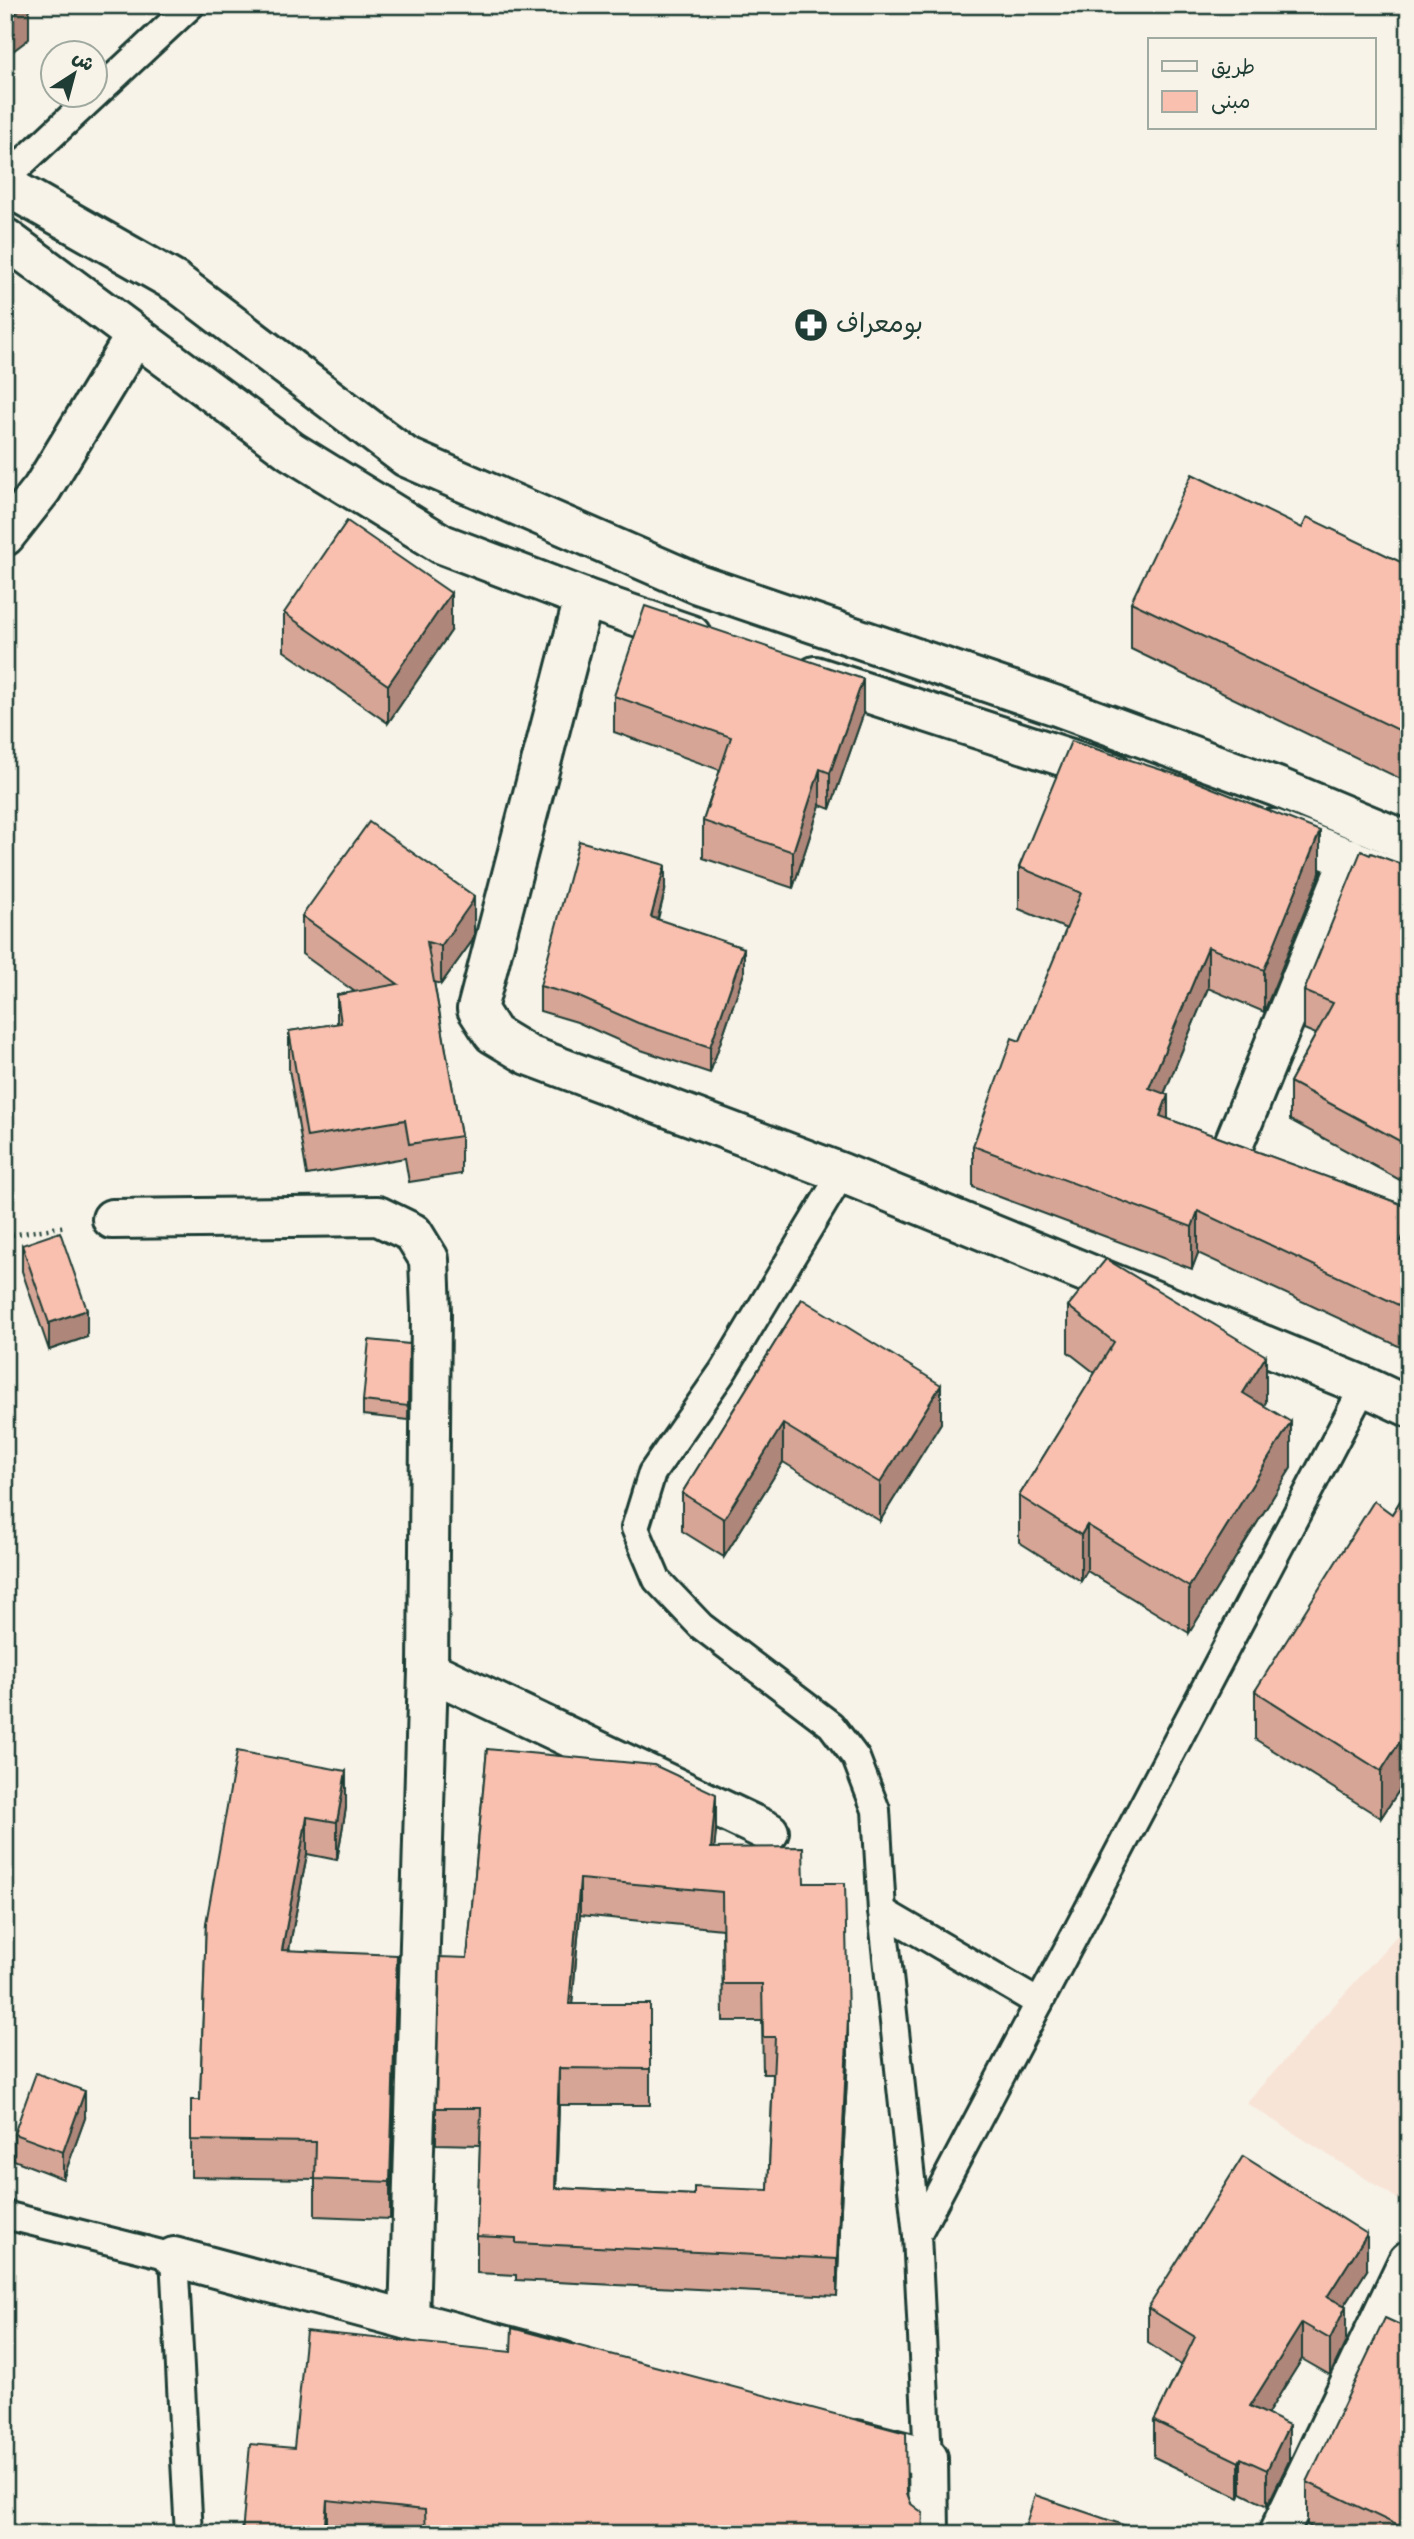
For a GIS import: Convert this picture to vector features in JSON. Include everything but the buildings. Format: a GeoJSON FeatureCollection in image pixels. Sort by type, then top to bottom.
{"type":"FeatureCollection","features":[{"type":"Feature","properties":{"kind":"street"},"geometry":{"type":"LineString","coordinates":[[5,185],[176,282],[406,457],[698,584],[1057,706],[1277,786],[1409,842]]}},
{"type":"Feature","properties":{"kind":"street"},"geometry":{"type":"LineString","coordinates":[[5,238],[291,452],[442,544],[584,598],[729,647]]}},
{"type":"Feature","properties":{"kind":"street"},"geometry":{"type":"LineString","coordinates":[[5,536],[42,489],[135,336]]}},
{"type":"Feature","properties":{"kind":"street"},"geometry":{"type":"LineString","coordinates":[[584,598],[477,1009],[493,1034],[528,1055],[842,1173],[1364,1386],[1409,1407]]}},
{"type":"Feature","properties":{"kind":"street"},"geometry":{"type":"LineString","coordinates":[[782,665],[1141,782]]}},
{"type":"Feature","properties":{"kind":"street"},"geometry":{"type":"LineString","coordinates":[[1246,818],[1409,883]]}},
{"type":"Feature","properties":{"kind":"street"},"geometry":{"type":"LineString","coordinates":[[1233,1146],[1350,858]]}},
{"type":"Feature","properties":{"kind":"street"},"geometry":{"type":"LineString","coordinates":[[112,1219],[378,1216],[413,1233],[429,1259],[431,1312],[428,1670],[409,2320]]}},
{"type":"Feature","properties":{"kind":"street"},"geometry":{"type":"LineString","coordinates":[[428,1670],[769,1832]]}},
{"type":"Feature","properties":{"kind":"street"},"geometry":{"type":"LineString","coordinates":[[174,2257],[595,2370]]}},
{"type":"Feature","properties":{"kind":"street"},"geometry":{"type":"LineString","coordinates":[[1278,2534],[1408,2261]]}},
{"type":"Feature","properties":{"kind":"street"},"geometry":{"type":"LineString","coordinates":[[821,2430],[928,2458],[929,2534]]}},
{"type":"Feature","properties":{"kind":"lane"},"geometry":{"type":"LineString","coordinates":[[5,179],[191,5]]}},
{"type":"Feature","properties":{"kind":"lane"},"geometry":{"type":"LineString","coordinates":[[842,1173],[723,1371],[652,1473],[635,1528],[657,1580],[701,1626],[831,1725],[856,1758],[876,1810],[881,1911],[917,2235],[928,2458]]}},
{"type":"Feature","properties":{"kind":"lane"},"geometry":{"type":"LineString","coordinates":[[917,2235],[1364,1386]]}},
{"type":"Feature","properties":{"kind":"lane"},"geometry":{"type":"LineString","coordinates":[[881,1911],[1039,2003]]}},
{"type":"Feature","properties":{"kind":"lane"},"geometry":{"type":"LineString","coordinates":[[5,2215],[174,2257],[189,2534]]}},
{"type":"Feature","properties":{"kind":"path"},"geometry":{"type":"LineString","coordinates":[[5,1236],[112,1219]]}},
{"type":"Feature","properties":{"kind":"shaded area"},"geometry":{"type":"Polygon","coordinates":[[[1409,1922],[1409,2206],[1246,2103],[1409,1922]]]}},
{"type":"Feature","properties":{"kind":"place","name":"بومعراف"},"geometry":{"type":"Point","coordinates":[811,325]}}]}
